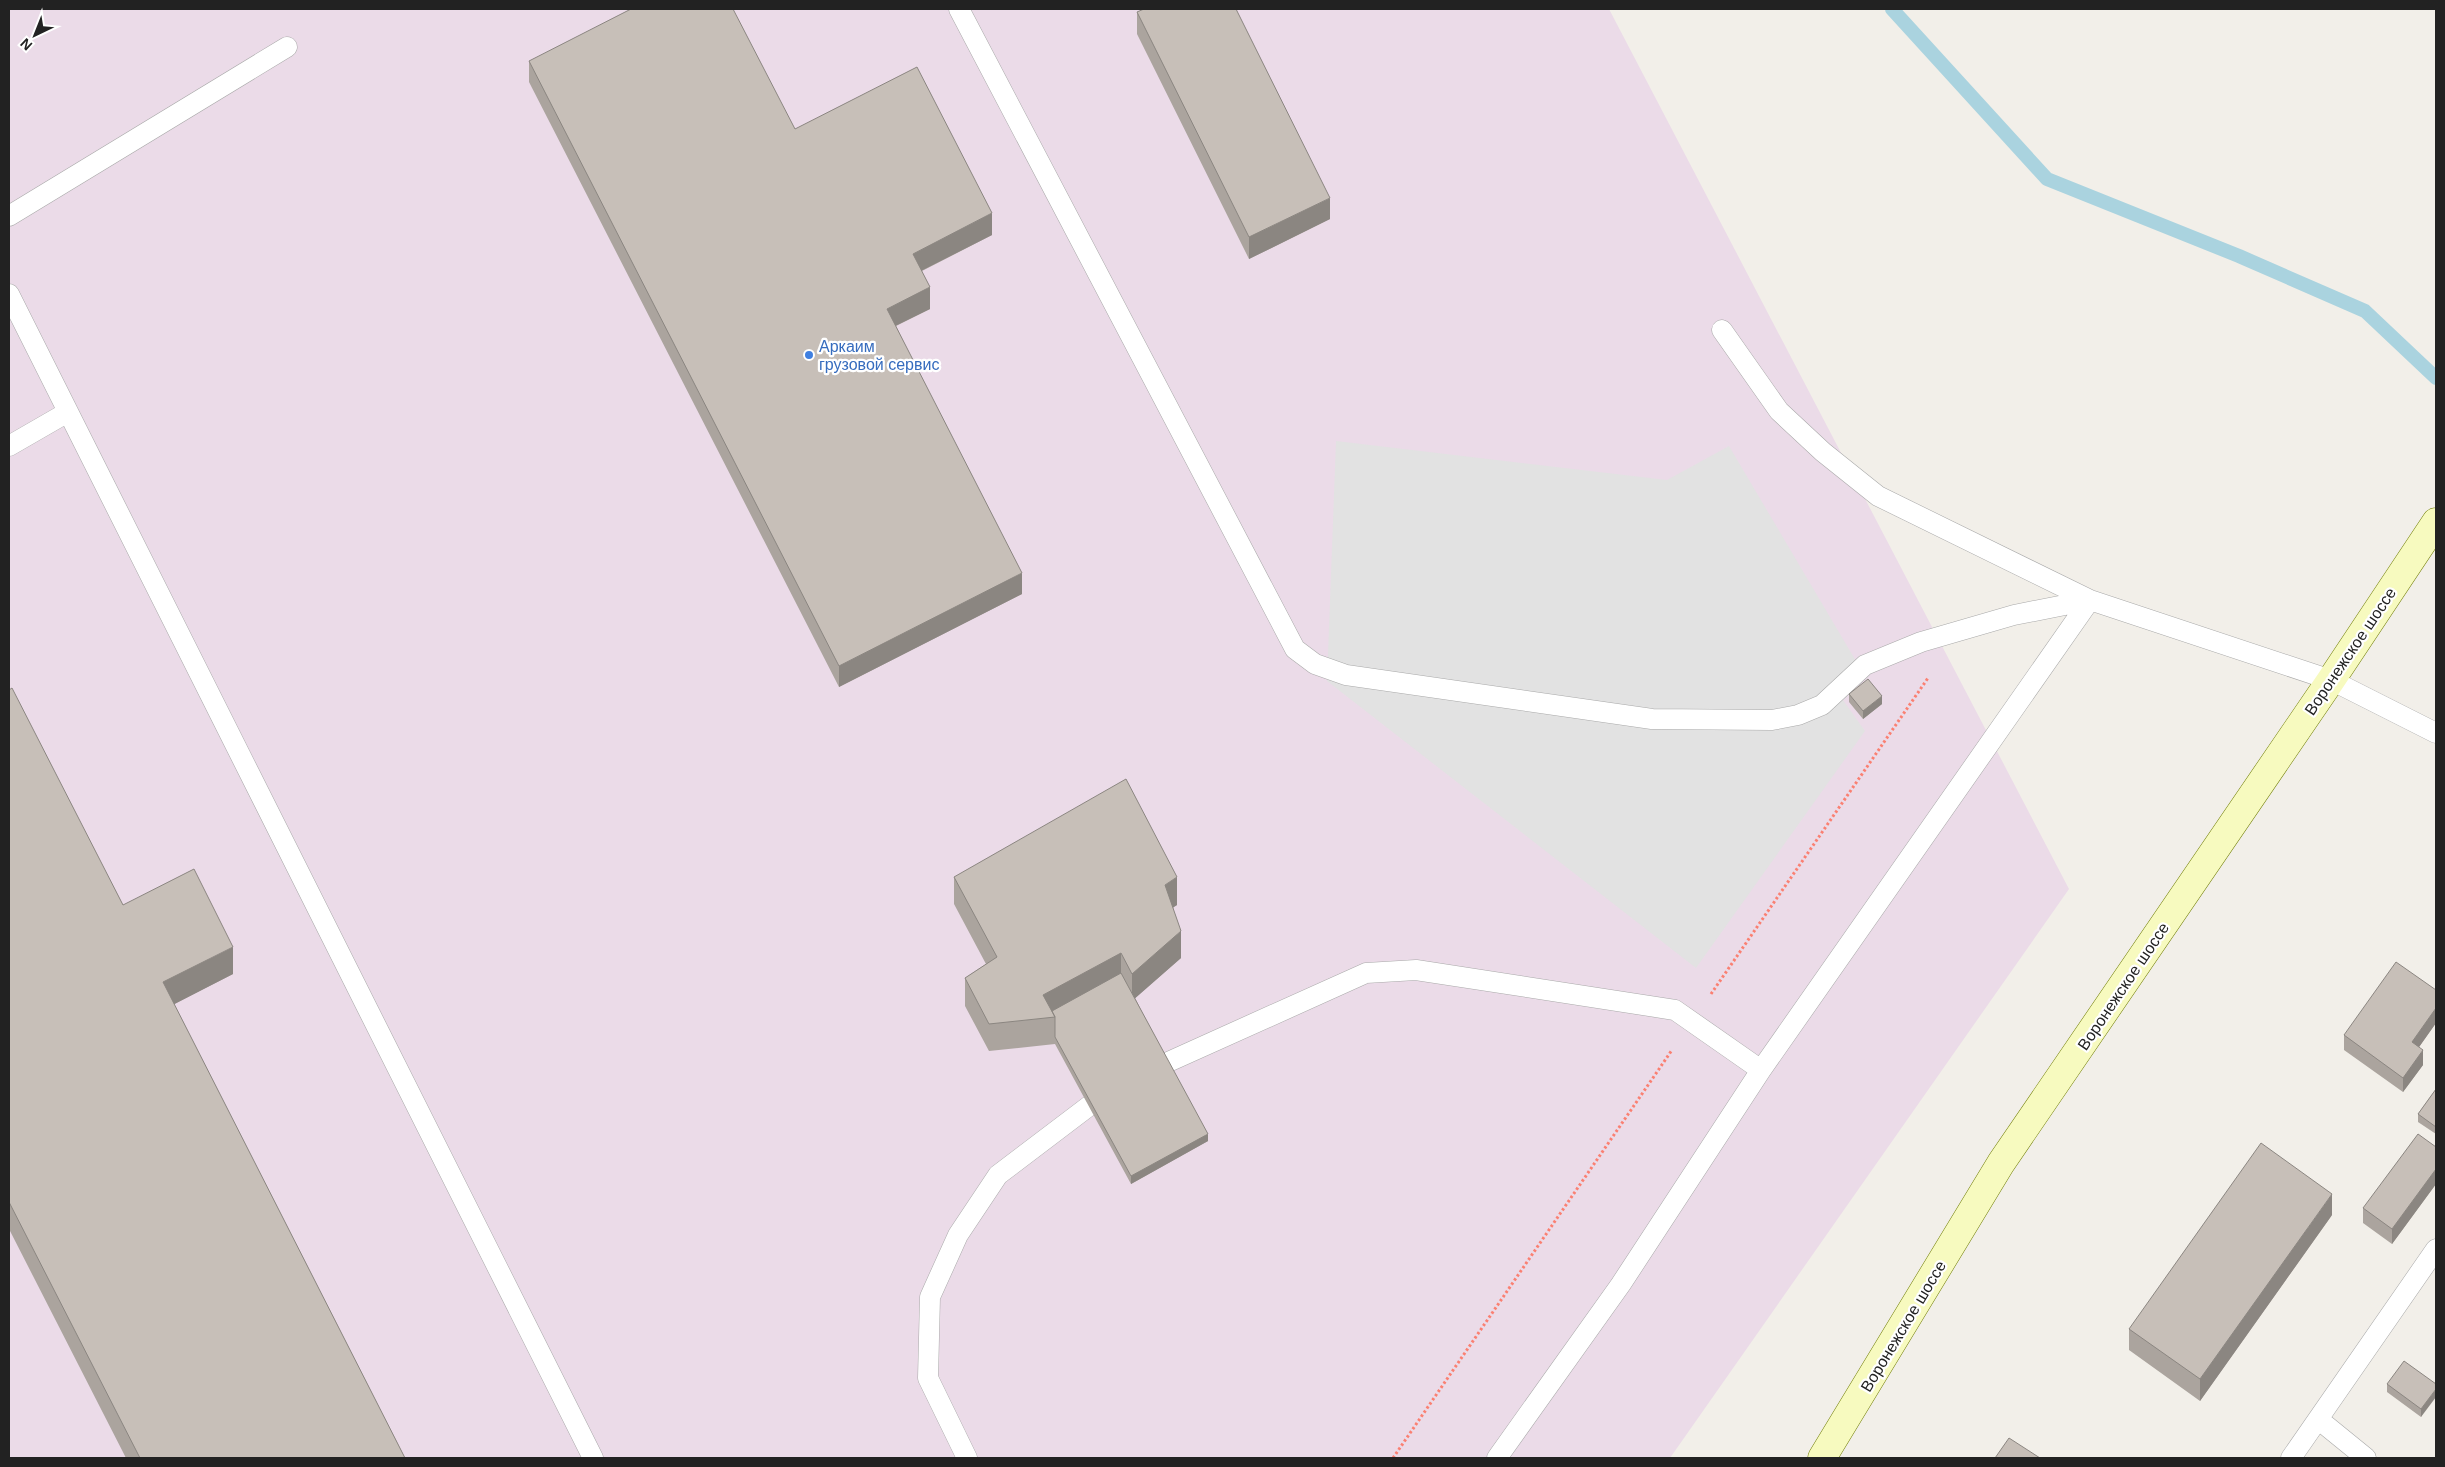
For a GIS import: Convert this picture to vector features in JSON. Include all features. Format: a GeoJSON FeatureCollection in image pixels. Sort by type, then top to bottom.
{"type":"FeatureCollection","features":[{"type":"Feature","properties":{"kind":"main road","name":"Воронежское шоссе"},"geometry":{"type":"LineString","coordinates":[[1822,1458],[2001,1163],[2332,680],[2436,522]]}},
{"type":"Feature","properties":{"kind":"lane"},"geometry":{"type":"LineString","coordinates":[[958,9],[1295,649],[1315,664],[1346,675],[1652,719],[1772,720],[1798,715],[1822,705],[1865,665],[1921,642],[2014,615],[2090,600]]}},
{"type":"Feature","properties":{"kind":"lane"},"geometry":{"type":"LineString","coordinates":[[9,216],[287,46]]}},
{"type":"Feature","properties":{"kind":"lane"},"geometry":{"type":"LineString","coordinates":[[9,294],[593,1458]]}},
{"type":"Feature","properties":{"kind":"lane"},"geometry":{"type":"LineString","coordinates":[[1722,330],[1778,410],[1823,452],[1878,496],[2090,600],[2332,680],[2436,733]]}},
{"type":"Feature","properties":{"kind":"lane"},"geometry":{"type":"LineString","coordinates":[[9,446],[68,412]]}},
{"type":"Feature","properties":{"kind":"lane"},"geometry":{"type":"LineString","coordinates":[[1496,1458],[1620,1284],[1761,1070],[2090,600]]}},
{"type":"Feature","properties":{"kind":"lane"},"geometry":{"type":"LineString","coordinates":[[1166,1063],[1366,973],[1416,970],[1675,1010],[1761,1070]]}},
{"type":"Feature","properties":{"kind":"lane"},"geometry":{"type":"LineString","coordinates":[[967,1458],[928,1378],[930,1297],[958,1235],[998,1175],[1089,1106]]}},
{"type":"Feature","properties":{"kind":"lane"},"geometry":{"type":"LineString","coordinates":[[2291,1458],[2436,1249]]}},
{"type":"Feature","properties":{"kind":"lane"},"geometry":{"type":"LineString","coordinates":[[2318,1419],[2366,1458]]}},
{"type":"Feature","properties":{"kind":"shaded area"},"geometry":{"type":"Polygon","coordinates":[[[9,9],[1609,9],[2069,889],[1670,1458],[9,1458],[9,9]]]}},
{"type":"Feature","properties":{"kind":"shaded area"},"geometry":{"type":"Polygon","coordinates":[[[1336,441],[1667,480],[1729,446],[1866,678],[1843,700],[1865,731],[1696,968],[1327,681],[1336,441]]]}},
{"type":"Feature","properties":{"kind":"building"},"geometry":{"type":"Polygon","coordinates":[[[631,9],[733,9],[795,129],[917,67],[992,213],[913,254],[930,287],[887,309],[1022,573],[839,666],[529,61],[631,9]]]}},
{"type":"Feature","properties":{"kind":"building"},"geometry":{"type":"Polygon","coordinates":[[[1144,9],[1236,9],[1330,198],[1249,237],[1137,12],[1144,9]]]}},
{"type":"Feature","properties":{"kind":"building"},"geometry":{"type":"Polygon","coordinates":[[[1868,679],[1882,696],[1863,711],[1849,694],[1868,679]]]}},
{"type":"Feature","properties":{"kind":"building"},"geometry":{"type":"Polygon","coordinates":[[[12,688],[123,905],[194,869],[233,947],[163,982],[405,1458],[140,1458],[9,1202],[9,690],[12,688]]]}},
{"type":"Feature","properties":{"kind":"building"},"geometry":{"type":"Polygon","coordinates":[[[1126,779],[1177,877],[1165,885],[1181,931],[1132,974],[1121,953],[1043,995],[1055,1017],[989,1024],[965,978],[997,957],[954,877],[1126,779]]]}},
{"type":"Feature","properties":{"kind":"building"},"geometry":{"type":"Polygon","coordinates":[[[2396,962],[2436,990],[2436,1008],[2412,1042],[2423,1050],[2403,1078],[2344,1035],[2396,962]]]}},
{"type":"Feature","properties":{"kind":"building"},"geometry":{"type":"Polygon","coordinates":[[[1121,973],[1208,1134],[1131,1176],[1055,1037],[1055,1017],[1052,1011],[1121,973]]]}},
{"type":"Feature","properties":{"kind":"building"},"geometry":{"type":"Polygon","coordinates":[[[2436,1089],[2436,1127],[2418,1114],[2436,1089]]]}},
{"type":"Feature","properties":{"kind":"building"},"geometry":{"type":"Polygon","coordinates":[[[2418,1134],[2436,1147],[2436,1169],[2392,1229],[2363,1208],[2418,1134]]]}},
{"type":"Feature","properties":{"kind":"building"},"geometry":{"type":"Polygon","coordinates":[[[2261,1143],[2332,1194],[2200,1379],[2129,1329],[2261,1143]]]}},
{"type":"Feature","properties":{"kind":"building"},"geometry":{"type":"Polygon","coordinates":[[[2404,1361],[2436,1384],[2436,1389],[2421,1409],[2387,1384],[2404,1361]]]}},
{"type":"Feature","properties":{"kind":"building"},"geometry":{"type":"Polygon","coordinates":[[[2009,1438],[2040,1458],[1995,1458],[2009,1438]]]}},
{"type":"Feature","properties":{"kind":"waterway"},"geometry":{"type":"LineString","coordinates":[[1892,9],[2047,179],[2239,256],[2365,311],[2436,378]]}},
{"type":"Feature","properties":{"kind":"place","name":"Аркаим грузовой сервис"},"geometry":{"type":"Point","coordinates":[809,355]}}]}
